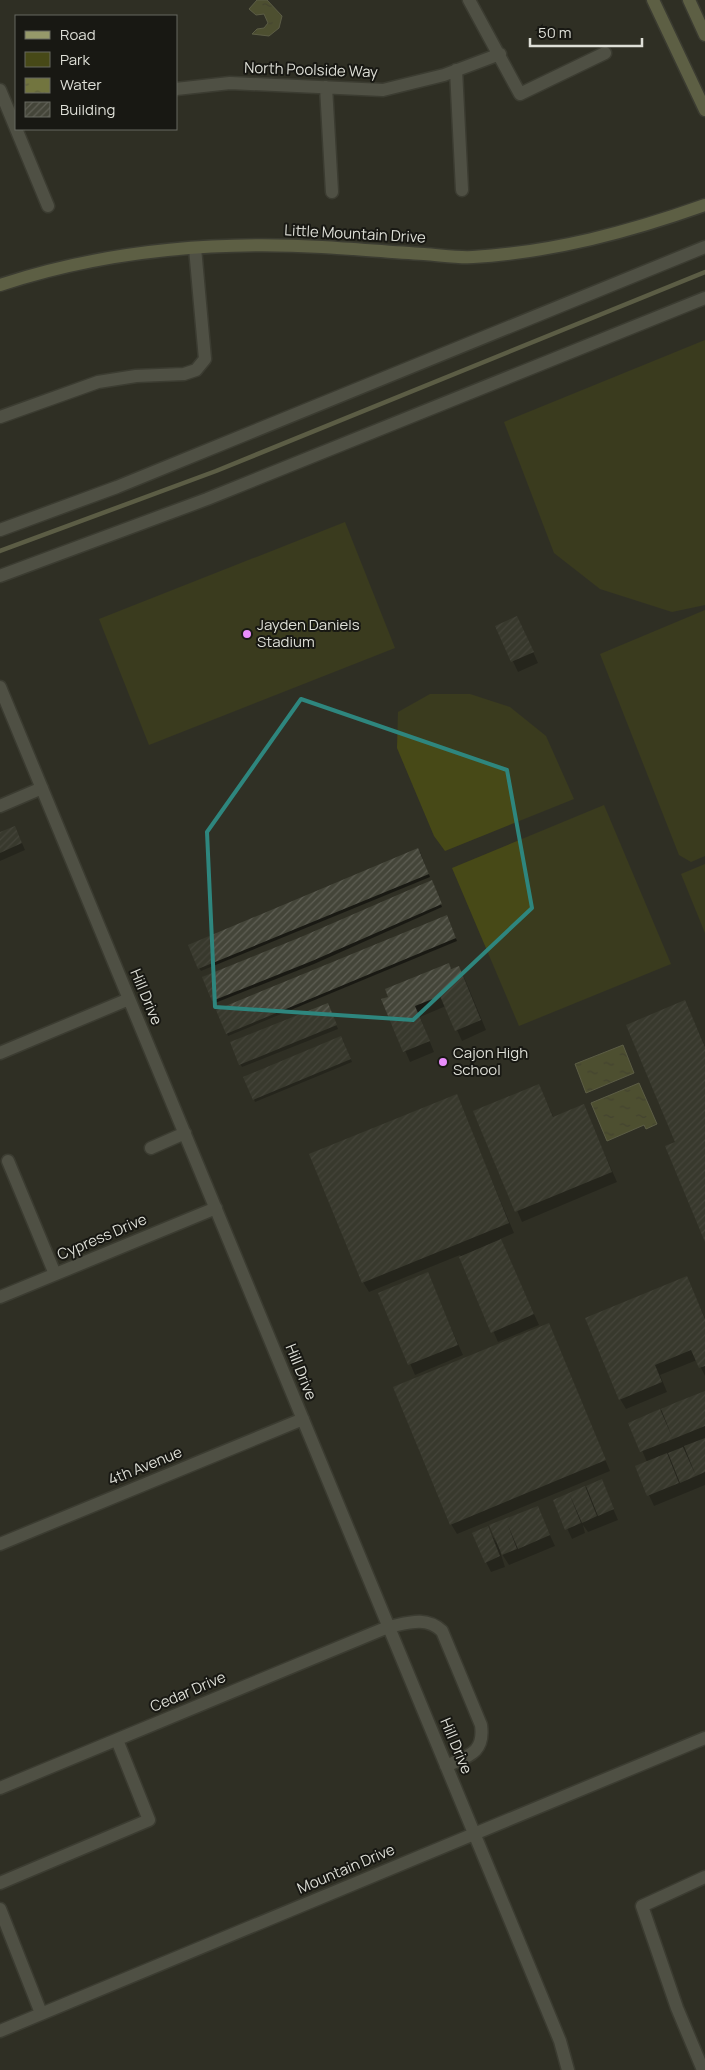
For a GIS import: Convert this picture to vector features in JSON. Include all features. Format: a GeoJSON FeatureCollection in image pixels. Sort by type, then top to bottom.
{"type":"FeatureCollection","features":[{"type":"Feature","properties":{"kind":"main road"},"geometry":{"type":"LineString","coordinates":[[653,0],[705,110]]}},
{"type":"Feature","properties":{"kind":"main road"},"geometry":{"type":"LineString","coordinates":[[689,0],[705,35]]}},
{"type":"Feature","properties":{"kind":"main road","name":"Little Mountain Drive"},"geometry":{"type":"LineString","coordinates":[[0,285],[71,264],[133,254],[258,244],[471,257],[536,251],[636,229],[705,205]]}},
{"type":"Feature","properties":{"kind":"street"},"geometry":{"type":"LineString","coordinates":[[469,0],[520,94],[605,53]]}},
{"type":"Feature","properties":{"kind":"street","name":"North Poolside Way"},"geometry":{"type":"LineString","coordinates":[[178,88],[230,83],[383,90],[456,70],[500,54]]}},
{"type":"Feature","properties":{"kind":"street"},"geometry":{"type":"LineString","coordinates":[[456,70],[462,190]]}},
{"type":"Feature","properties":{"kind":"street"},"geometry":{"type":"LineString","coordinates":[[326,87],[332,192]]}},
{"type":"Feature","properties":{"kind":"street"},"geometry":{"type":"LineString","coordinates":[[2,99],[14,115]]}},
{"type":"Feature","properties":{"kind":"street"},"geometry":{"type":"LineString","coordinates":[[20,130],[48,206]]}},
{"type":"Feature","properties":{"kind":"street"},"geometry":{"type":"LineString","coordinates":[[0,530],[117,487],[705,247]]}},
{"type":"Feature","properties":{"kind":"street"},"geometry":{"type":"LineString","coordinates":[[0,417],[98,382],[136,376],[184,374],[196,370],[205,359],[196,248]]}},
{"type":"Feature","properties":{"kind":"street"},"geometry":{"type":"LineString","coordinates":[[0,576],[207,499],[705,298]]}},
{"type":"Feature","properties":{"kind":"street","name":"Hill Drive"},"geometry":{"type":"LineString","coordinates":[[0,687],[560,2040],[568,2070]]}},
{"type":"Feature","properties":{"kind":"street"},"geometry":{"type":"LineString","coordinates":[[0,806],[42,788]]}},
{"type":"Feature","properties":{"kind":"street"},"geometry":{"type":"LineString","coordinates":[[0,1053],[129,999]]}},
{"type":"Feature","properties":{"kind":"street"},"geometry":{"type":"LineString","coordinates":[[151,1148],[185,1133]]}},
{"type":"Feature","properties":{"kind":"street"},"geometry":{"type":"LineString","coordinates":[[8,1161],[55,1274]]}},
{"type":"Feature","properties":{"kind":"street","name":"Cypress Drive"},"geometry":{"type":"LineString","coordinates":[[0,1297],[216,1208]]}},
{"type":"Feature","properties":{"kind":"street","name":"4th Avenue"},"geometry":{"type":"LineString","coordinates":[[0,1544],[302,1419]]}},
{"type":"Feature","properties":{"kind":"street","name":"Cedar Drive"},"geometry":{"type":"LineString","coordinates":[[0,1788],[388,1627],[417,1621],[430,1623],[442,1631],[481,1725],[483,1736],[480,1744],[471,1754],[446,1766]]}},
{"type":"Feature","properties":{"kind":"street","name":"Mountain Drive"},"geometry":{"type":"LineString","coordinates":[[0,2031],[705,1738]]}},
{"type":"Feature","properties":{"kind":"street"},"geometry":{"type":"LineString","coordinates":[[0,1883],[149,1820],[117,1740]]}},
{"type":"Feature","properties":{"kind":"street"},"geometry":{"type":"LineString","coordinates":[[703,2070],[677,2008],[642,1906],[705,1877]]}},
{"type":"Feature","properties":{"kind":"street"},"geometry":{"type":"LineString","coordinates":[[0,1909],[41,2013]]}},
{"type":"Feature","properties":{"kind":"highlighted area"},"geometry":{"type":"Polygon","coordinates":[[[301,699],[507,770],[532,908],[413,1020],[215,1007],[207,832],[301,699]]]}},
{"type":"Feature","properties":{"kind":"green space"},"geometry":{"type":"Polygon","coordinates":[[[705,340],[705,605],[672,612],[600,589],[554,553],[504,422],[705,340]]]}},
{"type":"Feature","properties":{"kind":"green space","name":"Jayden Daniels Stadium"},"geometry":{"type":"Polygon","coordinates":[[[345,522],[395,648],[149,745],[99,619],[345,522]]]}},
{"type":"Feature","properties":{"kind":"green space"},"geometry":{"type":"Polygon","coordinates":[[[705,610],[705,856],[691,862],[679,855],[600,654],[705,610]]]}},
{"type":"Feature","properties":{"kind":"green space"},"geometry":{"type":"Polygon","coordinates":[[[430,694],[470,694],[510,707],[546,736],[574,799],[445,851],[434,836],[397,748],[398,712],[430,694]]]}},
{"type":"Feature","properties":{"kind":"green space"},"geometry":{"type":"Polygon","coordinates":[[[604,805],[671,964],[519,1026],[452,868],[604,805]]]}},
{"type":"Feature","properties":{"kind":"green space"},"geometry":{"type":"Polygon","coordinates":[[[705,864],[705,933],[681,874],[705,864]]]}},
{"type":"Feature","properties":{"kind":"water"},"geometry":{"type":"Polygon","coordinates":[[[257,0],[267,0],[282,16],[279,28],[269,36],[252,34],[257,29],[264,28],[268,23],[264,14],[256,15],[249,9],[257,0]]]}},
{"type":"Feature","properties":{"kind":"water"},"geometry":{"type":"Polygon","coordinates":[[[623,1045],[634,1073],[586,1093],[575,1064],[623,1045]]]}},
{"type":"Feature","properties":{"kind":"water"},"geometry":{"type":"Polygon","coordinates":[[[639,1083],[657,1124],[646,1129],[644,1125],[607,1141],[591,1103],[639,1083]]]}},
{"type":"Feature","properties":{"kind":"building"},"geometry":{"type":"Polygon","coordinates":[[[517,616],[534,652],[511,662],[495,626],[517,616]]]}},
{"type":"Feature","properties":{"kind":"building"},"geometry":{"type":"Polygon","coordinates":[[[15,826],[22,843],[0,853],[0,832],[15,826]]]}},
{"type":"Feature","properties":{"kind":"building"},"geometry":{"type":"Polygon","coordinates":[[[418,848],[429,874],[198,969],[188,945],[418,848]]]}},
{"type":"Feature","properties":{"kind":"building"},"geometry":{"type":"Polygon","coordinates":[[[432,880],[442,904],[312,961],[212,1001],[202,977],[301,937],[432,880]]]}},
{"type":"Feature","properties":{"kind":"building"},"geometry":{"type":"Polygon","coordinates":[[[447,915],[456,938],[226,1034],[216,1010],[447,915]]]}},
{"type":"Feature","properties":{"kind":"building"},"geometry":{"type":"Polygon","coordinates":[[[449,963],[451,969],[459,966],[481,1020],[455,1031],[440,996],[415,1006],[430,1041],[403,1052],[381,999],[388,997],[385,989],[449,963]]]}},
{"type":"Feature","properties":{"kind":"building"},"geometry":{"type":"Polygon","coordinates":[[[685,1000],[705,1047],[705,1242],[665,1146],[675,1142],[626,1025],[685,1000]]]}},
{"type":"Feature","properties":{"kind":"building"},"geometry":{"type":"Polygon","coordinates":[[[328,1003],[337,1025],[239,1065],[230,1042],[328,1003]]]}},
{"type":"Feature","properties":{"kind":"building"},"geometry":{"type":"Polygon","coordinates":[[[341,1036],[351,1059],[253,1100],[243,1077],[341,1036]]]}},
{"type":"Feature","properties":{"kind":"building"},"geometry":{"type":"Polygon","coordinates":[[[539,1084],[553,1117],[584,1104],[612,1172],[515,1212],[473,1111],[539,1084]]]}},
{"type":"Feature","properties":{"kind":"building"},"geometry":{"type":"Polygon","coordinates":[[[457,1094],[509,1223],[362,1283],[309,1154],[457,1094]]]}},
{"type":"Feature","properties":{"kind":"building"},"geometry":{"type":"Polygon","coordinates":[[[501,1239],[534,1314],[491,1333],[459,1257],[501,1239]]]}},
{"type":"Feature","properties":{"kind":"building"},"geometry":{"type":"Polygon","coordinates":[[[428,1272],[458,1345],[408,1365],[378,1293],[428,1272]]]}},
{"type":"Feature","properties":{"kind":"building"},"geometry":{"type":"Polygon","coordinates":[[[687,1276],[705,1319],[705,1366],[699,1368],[691,1350],[655,1365],[662,1382],[619,1400],[585,1318],[687,1276]]]}},
{"type":"Feature","properties":{"kind":"building"},"geometry":{"type":"Polygon","coordinates":[[[549,1323],[606,1460],[450,1525],[393,1387],[549,1323]]]}},
{"type":"Feature","properties":{"kind":"building"},"geometry":{"type":"Polygon","coordinates":[[[705,1391],[705,1426],[673,1439],[661,1409],[705,1391]]]}},
{"type":"Feature","properties":{"kind":"building"},"geometry":{"type":"Polygon","coordinates":[[[660,1409],[673,1439],[640,1452],[628,1423],[660,1409]]]}},
{"type":"Feature","properties":{"kind":"building"},"geometry":{"type":"Polygon","coordinates":[[[705,1438],[705,1472],[696,1476],[684,1446],[705,1438]]]}},
{"type":"Feature","properties":{"kind":"building"},"geometry":{"type":"Polygon","coordinates":[[[683,1447],[696,1476],[680,1483],[668,1453],[683,1447]]]}},
{"type":"Feature","properties":{"kind":"building"},"geometry":{"type":"Polygon","coordinates":[[[667,1453],[679,1483],[647,1496],[635,1466],[667,1453]]]}},
{"type":"Feature","properties":{"kind":"building"},"geometry":{"type":"Polygon","coordinates":[[[602,1479],[614,1509],[598,1516],[586,1486],[602,1479]]]}},
{"type":"Feature","properties":{"kind":"building"},"geometry":{"type":"Polygon","coordinates":[[[585,1486],[597,1516],[582,1523],[569,1493],[585,1486]]]}},
{"type":"Feature","properties":{"kind":"building"},"geometry":{"type":"Polygon","coordinates":[[[569,1493],[581,1523],[565,1530],[553,1500],[569,1493]]]}},
{"type":"Feature","properties":{"kind":"building"},"geometry":{"type":"Polygon","coordinates":[[[538,1506],[550,1535],[518,1549],[507,1523],[517,1549],[502,1555],[489,1525],[538,1506]]]}},
{"type":"Feature","properties":{"kind":"building"},"geometry":{"type":"Polygon","coordinates":[[[488,1526],[500,1556],[485,1563],[472,1533],[488,1526]]]}},
{"type":"Feature","properties":{"kind":"waterway"},"geometry":{"type":"LineString","coordinates":[[0,551],[216,471],[705,272]]}},
{"type":"Feature","properties":{"kind":"place","name":"Jayden Daniels Stadium"},"geometry":{"type":"Point","coordinates":[247,634]}},
{"type":"Feature","properties":{"kind":"place","name":"Cajon High School"},"geometry":{"type":"Point","coordinates":[443,1062]}}]}
